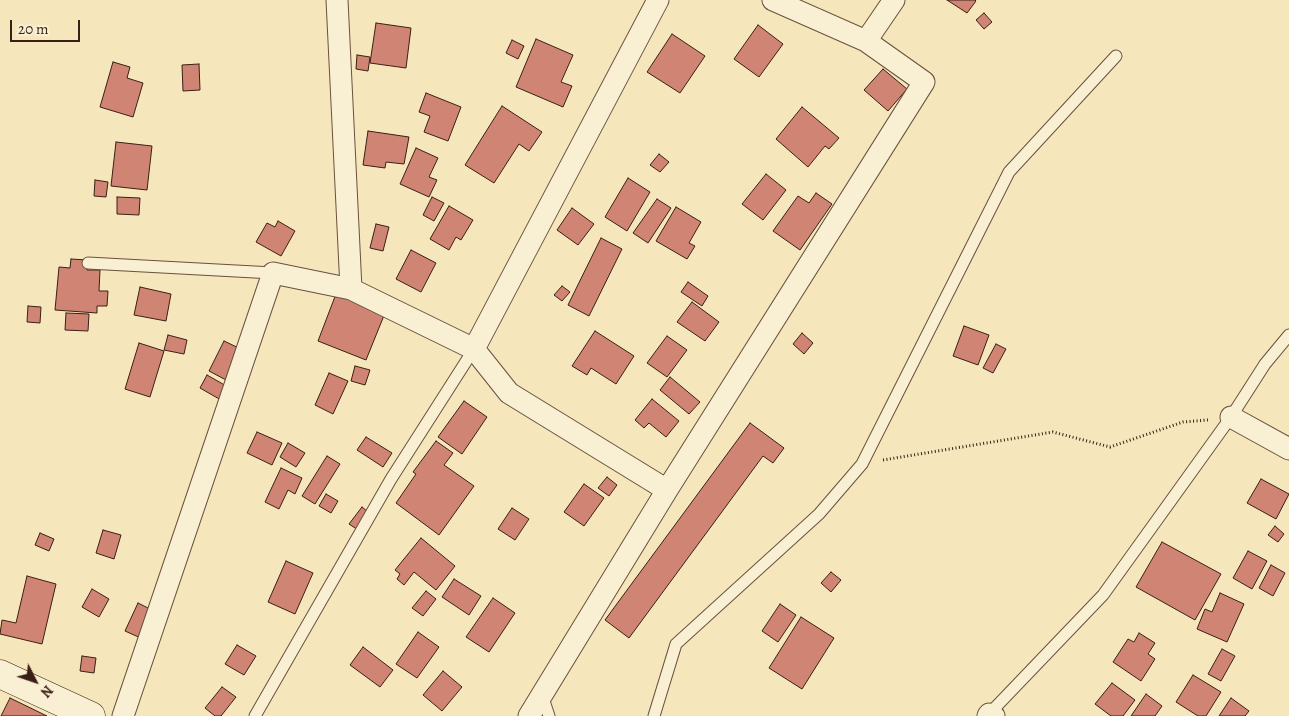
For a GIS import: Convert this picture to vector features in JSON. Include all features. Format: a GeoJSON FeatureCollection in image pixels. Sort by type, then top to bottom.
{"type":"FeatureCollection","features":[{"type":"Feature","properties":{"kind":"street"},"geometry":{"type":"LineString","coordinates":[[337,0],[351,289]]}},
{"type":"Feature","properties":{"kind":"street"},"geometry":{"type":"LineString","coordinates":[[474,348],[658,0]]}},
{"type":"Feature","properties":{"kind":"street"},"geometry":{"type":"LineString","coordinates":[[529,716],[667,490],[924,82],[866,41],[773,0]]}},
{"type":"Feature","properties":{"kind":"street"},"geometry":{"type":"LineString","coordinates":[[866,41],[894,0]]}},
{"type":"Feature","properties":{"kind":"street"},"geometry":{"type":"LineString","coordinates":[[122,716],[273,272],[351,289],[474,348],[509,393],[667,490]]}},
{"type":"Feature","properties":{"kind":"street"},"geometry":{"type":"LineString","coordinates":[[1231,417],[1289,449]]}},
{"type":"Feature","properties":{"kind":"street"},"geometry":{"type":"LineString","coordinates":[[0,674],[90,716]]}},
{"type":"Feature","properties":{"kind":"lane"},"geometry":{"type":"LineString","coordinates":[[654,716],[676,644],[818,514],[862,464],[1009,172],[1116,56]]}},
{"type":"Feature","properties":{"kind":"lane"},"geometry":{"type":"LineString","coordinates":[[88,264],[273,272]]}},
{"type":"Feature","properties":{"kind":"lane"},"geometry":{"type":"LineString","coordinates":[[990,715],[1103,595],[1231,417],[1265,364],[1289,334]]}},
{"type":"Feature","properties":{"kind":"lane"},"geometry":{"type":"LineString","coordinates":[[255,716],[391,479],[474,348]]}},
{"type":"Feature","properties":{"kind":"lane"},"geometry":{"type":"LineString","coordinates":[[542,695],[549,716]]}},
{"type":"Feature","properties":{"kind":"path"},"geometry":{"type":"LineString","coordinates":[[862,464],[1053,432],[1110,447],[1183,422],[1231,417]]}},
{"type":"Feature","properties":{"kind":"building"},"geometry":{"type":"Polygon","coordinates":[[[947,0],[975,0],[976,1],[967,13],[947,0]]]}},
{"type":"Feature","properties":{"kind":"building"},"geometry":{"type":"Polygon","coordinates":[[[984,13],[992,22],[984,29],[976,20],[984,13]]]}},
{"type":"Feature","properties":{"kind":"building"},"geometry":{"type":"Polygon","coordinates":[[[376,23],[411,28],[406,68],[370,63],[376,23]]]}},
{"type":"Feature","properties":{"kind":"building"},"geometry":{"type":"Polygon","coordinates":[[[758,25],[783,44],[759,77],[734,59],[758,25]]]}},
{"type":"Feature","properties":{"kind":"building"},"geometry":{"type":"Polygon","coordinates":[[[672,34],[705,56],[680,93],[647,72],[672,34]]]}},
{"type":"Feature","properties":{"kind":"building"},"geometry":{"type":"Polygon","coordinates":[[[536,39],[573,55],[561,82],[572,86],[563,107],[516,87],[536,39]]]}},
{"type":"Feature","properties":{"kind":"building"},"geometry":{"type":"Polygon","coordinates":[[[512,40],[524,46],[518,59],[506,53],[512,40]]]}},
{"type":"Feature","properties":{"kind":"building"},"geometry":{"type":"Polygon","coordinates":[[[357,55],[370,57],[368,71],[356,69],[357,55]]]}},
{"type":"Feature","properties":{"kind":"building"},"geometry":{"type":"Polygon","coordinates":[[[113,62],[130,67],[127,78],[143,83],[133,117],[100,107],[113,62]]]}},
{"type":"Feature","properties":{"kind":"building"},"geometry":{"type":"Polygon","coordinates":[[[199,64],[200,90],[183,91],[182,65],[199,64]]]}},
{"type":"Feature","properties":{"kind":"building"},"geometry":{"type":"Polygon","coordinates":[[[883,69],[907,89],[888,111],[864,90],[883,69]]]}},
{"type":"Feature","properties":{"kind":"building"},"geometry":{"type":"Polygon","coordinates":[[[426,93],[461,107],[448,141],[424,132],[430,116],[419,112],[426,93]]]}},
{"type":"Feature","properties":{"kind":"building"},"geometry":{"type":"Polygon","coordinates":[[[502,106],[542,132],[529,151],[519,144],[494,183],[465,165],[502,106]]]}},
{"type":"Feature","properties":{"kind":"building"},"geometry":{"type":"Polygon","coordinates":[[[802,107],[839,138],[829,149],[825,146],[808,167],[776,139],[802,107]]]}},
{"type":"Feature","properties":{"kind":"building"},"geometry":{"type":"Polygon","coordinates":[[[368,131],[409,137],[404,164],[386,162],[385,168],[363,165],[368,131]]]}},
{"type":"Feature","properties":{"kind":"building"},"geometry":{"type":"Polygon","coordinates":[[[116,142],[152,146],[147,190],[111,186],[116,142]]]}},
{"type":"Feature","properties":{"kind":"building"},"geometry":{"type":"Polygon","coordinates":[[[416,148],[438,158],[429,177],[437,180],[429,197],[400,184],[416,148]]]}},
{"type":"Feature","properties":{"kind":"building"},"geometry":{"type":"Polygon","coordinates":[[[659,154],[669,162],[660,172],[650,165],[659,154]]]}},
{"type":"Feature","properties":{"kind":"building"},"geometry":{"type":"Polygon","coordinates":[[[766,174],[786,190],[763,220],[742,204],[766,174]]]}},
{"type":"Feature","properties":{"kind":"building"},"geometry":{"type":"Polygon","coordinates":[[[628,178],[650,192],[627,231],[605,217],[628,178]]]}},
{"type":"Feature","properties":{"kind":"building"},"geometry":{"type":"Polygon","coordinates":[[[95,180],[108,182],[106,197],[94,196],[95,180]]]}},
{"type":"Feature","properties":{"kind":"building"},"geometry":{"type":"Polygon","coordinates":[[[816,193],[832,204],[800,250],[773,231],[798,196],[809,203],[816,193]]]}},
{"type":"Feature","properties":{"kind":"building"},"geometry":{"type":"Polygon","coordinates":[[[117,197],[140,198],[139,215],[117,214],[117,197]]]}},
{"type":"Feature","properties":{"kind":"building"},"geometry":{"type":"Polygon","coordinates":[[[432,197],[444,203],[434,221],[423,215],[432,197]]]}},
{"type":"Feature","properties":{"kind":"building"},"geometry":{"type":"Polygon","coordinates":[[[657,199],[671,208],[648,243],[633,233],[657,199]]]}},
{"type":"Feature","properties":{"kind":"building"},"geometry":{"type":"Polygon","coordinates":[[[449,206],[473,220],[461,240],[456,237],[449,250],[430,239],[449,206]]]}},
{"type":"Feature","properties":{"kind":"building"},"geometry":{"type":"Polygon","coordinates":[[[676,207],[701,222],[689,243],[695,246],[687,259],[656,241],[676,207]]]}},
{"type":"Feature","properties":{"kind":"building"},"geometry":{"type":"Polygon","coordinates":[[[572,208],[594,224],[578,245],[557,230],[572,208]]]}},
{"type":"Feature","properties":{"kind":"building"},"geometry":{"type":"Polygon","coordinates":[[[278,221],[295,231],[281,256],[256,242],[267,223],[275,227],[278,221]]]}},
{"type":"Feature","properties":{"kind":"building"},"geometry":{"type":"Polygon","coordinates":[[[376,224],[389,227],[383,251],[370,248],[376,224]]]}},
{"type":"Feature","properties":{"kind":"building"},"geometry":{"type":"Polygon","coordinates":[[[601,238],[622,249],[589,316],[568,305],[601,238]]]}},
{"type":"Feature","properties":{"kind":"building"},"geometry":{"type":"Polygon","coordinates":[[[411,250],[436,263],[421,292],[396,279],[411,250]]]}},
{"type":"Feature","properties":{"kind":"building"},"geometry":{"type":"Polygon","coordinates":[[[71,259],[87,260],[87,270],[100,270],[99,291],[108,291],[107,306],[97,306],[97,313],[55,310],[59,267],[70,268],[71,259]]]}},
{"type":"Feature","properties":{"kind":"building"},"geometry":{"type":"Polygon","coordinates":[[[688,282],[708,296],[702,306],[681,292],[688,282]]]}},
{"type":"Feature","properties":{"kind":"building"},"geometry":{"type":"Polygon","coordinates":[[[562,286],[570,292],[562,301],[554,295],[562,286]]]}},
{"type":"Feature","properties":{"kind":"building"},"geometry":{"type":"Polygon","coordinates":[[[140,287],[171,294],[166,321],[134,315],[140,287]]]}},
{"type":"Feature","properties":{"kind":"building"},"geometry":{"type":"Polygon","coordinates":[[[336,294],[385,313],[366,360],[318,341],[336,294]]]}},
{"type":"Feature","properties":{"kind":"building"},"geometry":{"type":"Polygon","coordinates":[[[692,302],[719,322],[705,341],[677,322],[692,302]]]}},
{"type":"Feature","properties":{"kind":"building"},"geometry":{"type":"Polygon","coordinates":[[[28,306],[41,307],[40,323],[27,322],[28,306]]]}},
{"type":"Feature","properties":{"kind":"building"},"geometry":{"type":"Polygon","coordinates":[[[66,313],[89,314],[88,331],[65,330],[66,313]]]}},
{"type":"Feature","properties":{"kind":"building"},"geometry":{"type":"Polygon","coordinates":[[[964,326],[989,335],[978,365],[953,356],[964,326]]]}},
{"type":"Feature","properties":{"kind":"building"},"geometry":{"type":"Polygon","coordinates":[[[595,331],[634,356],[616,384],[591,368],[587,375],[572,366],[595,331]]]}},
{"type":"Feature","properties":{"kind":"building"},"geometry":{"type":"Polygon","coordinates":[[[802,333],[813,343],[804,354],[793,344],[802,333]]]}},
{"type":"Feature","properties":{"kind":"building"},"geometry":{"type":"Polygon","coordinates":[[[168,335],[187,340],[184,354],[164,350],[168,335]]]}},
{"type":"Feature","properties":{"kind":"building"},"geometry":{"type":"Polygon","coordinates":[[[667,336],[687,350],[667,377],[647,363],[667,336]]]}},
{"type":"Feature","properties":{"kind":"building"},"geometry":{"type":"Polygon","coordinates":[[[224,341],[243,350],[228,381],[209,371],[224,341]]]}},
{"type":"Feature","properties":{"kind":"building"},"geometry":{"type":"Polygon","coordinates":[[[139,343],[164,351],[150,397],[125,389],[139,343]]]}},
{"type":"Feature","properties":{"kind":"building"},"geometry":{"type":"Polygon","coordinates":[[[996,344],[1006,349],[993,373],[983,368],[996,344]]]}},
{"type":"Feature","properties":{"kind":"building"},"geometry":{"type":"Polygon","coordinates":[[[355,366],[370,370],[365,385],[351,381],[355,366]]]}},
{"type":"Feature","properties":{"kind":"building"},"geometry":{"type":"Polygon","coordinates":[[[329,373],[348,381],[333,414],[315,405],[329,373]]]}},
{"type":"Feature","properties":{"kind":"building"},"geometry":{"type":"Polygon","coordinates":[[[207,375],[228,387],[221,400],[200,388],[207,375]]]}},
{"type":"Feature","properties":{"kind":"building"},"geometry":{"type":"Polygon","coordinates":[[[670,377],[700,402],[689,414],[660,390],[670,377]]]}},
{"type":"Feature","properties":{"kind":"building"},"geometry":{"type":"Polygon","coordinates":[[[652,399],[679,421],[666,437],[649,423],[644,428],[635,420],[652,399]]]}},
{"type":"Feature","properties":{"kind":"building"},"geometry":{"type":"Polygon","coordinates":[[[464,401],[487,417],[462,454],[438,437],[464,401]]]}},
{"type":"Feature","properties":{"kind":"building"},"geometry":{"type":"Polygon","coordinates":[[[750,423],[784,448],[773,463],[763,456],[629,638],[605,620],[750,423]]]}},
{"type":"Feature","properties":{"kind":"building"},"geometry":{"type":"Polygon","coordinates":[[[257,432],[282,443],[272,465],[247,453],[257,432]]]}},
{"type":"Feature","properties":{"kind":"building"},"geometry":{"type":"Polygon","coordinates":[[[366,437],[392,453],[383,467],[357,450],[366,437]]]}},
{"type":"Feature","properties":{"kind":"building"},"geometry":{"type":"Polygon","coordinates":[[[436,441],[453,453],[444,465],[474,486],[439,535],[396,503],[416,474],[413,472],[436,441]]]}},
{"type":"Feature","properties":{"kind":"building"},"geometry":{"type":"Polygon","coordinates":[[[288,443],[305,453],[296,467],[280,457],[288,443]]]}},
{"type":"Feature","properties":{"kind":"building"},"geometry":{"type":"Polygon","coordinates":[[[327,456],[340,464],[315,504],[302,496],[327,456]]]}},
{"type":"Feature","properties":{"kind":"building"},"geometry":{"type":"Polygon","coordinates":[[[281,468],[302,478],[295,494],[288,490],[279,509],[265,502],[281,468]]]}},
{"type":"Feature","properties":{"kind":"building"},"geometry":{"type":"Polygon","coordinates":[[[607,477],[617,485],[609,496],[598,488],[607,477]]]}},
{"type":"Feature","properties":{"kind":"building"},"geometry":{"type":"Polygon","coordinates":[[[1261,479],[1289,494],[1276,519],[1247,503],[1261,479]]]}},
{"type":"Feature","properties":{"kind":"building"},"geometry":{"type":"Polygon","coordinates":[[[584,484],[604,498],[584,526],[564,512],[584,484]]]}},
{"type":"Feature","properties":{"kind":"building"},"geometry":{"type":"Polygon","coordinates":[[[326,494],[338,501],[331,513],[319,506],[326,494]]]}},
{"type":"Feature","properties":{"kind":"building"},"geometry":{"type":"Polygon","coordinates":[[[362,507],[373,516],[361,532],[349,524],[362,507]]]}},
{"type":"Feature","properties":{"kind":"building"},"geometry":{"type":"Polygon","coordinates":[[[512,508],[529,519],[515,540],[498,529],[512,508]]]}},
{"type":"Feature","properties":{"kind":"building"},"geometry":{"type":"Polygon","coordinates":[[[1275,526],[1284,534],[1278,542],[1268,535],[1275,526]]]}},
{"type":"Feature","properties":{"kind":"building"},"geometry":{"type":"Polygon","coordinates":[[[103,530],[121,535],[114,559],[96,553],[103,530]]]}},
{"type":"Feature","properties":{"kind":"building"},"geometry":{"type":"Polygon","coordinates":[[[40,533],[54,539],[49,551],[35,545],[40,533]]]}},
{"type":"Feature","properties":{"kind":"building"},"geometry":{"type":"Polygon","coordinates":[[[421,538],[455,566],[436,590],[414,572],[404,585],[397,579],[400,574],[395,570],[421,538]]]}},
{"type":"Feature","properties":{"kind":"building"},"geometry":{"type":"Polygon","coordinates":[[[1162,542],[1221,574],[1195,620],[1136,587],[1162,542]]]}},
{"type":"Feature","properties":{"kind":"building"},"geometry":{"type":"Polygon","coordinates":[[[1248,551],[1267,561],[1252,589],[1233,578],[1248,551]]]}},
{"type":"Feature","properties":{"kind":"building"},"geometry":{"type":"Polygon","coordinates":[[[286,561],[313,573],[295,614],[268,602],[286,561]]]}},
{"type":"Feature","properties":{"kind":"building"},"geometry":{"type":"Polygon","coordinates":[[[1271,565],[1285,573],[1273,596],[1259,588],[1271,565]]]}},
{"type":"Feature","properties":{"kind":"building"},"geometry":{"type":"Polygon","coordinates":[[[831,572],[841,580],[831,592],[821,583],[831,572]]]}},
{"type":"Feature","properties":{"kind":"building"},"geometry":{"type":"Polygon","coordinates":[[[27,576],[56,584],[42,644],[0,634],[2,620],[16,623],[27,576]]]}},
{"type":"Feature","properties":{"kind":"building"},"geometry":{"type":"Polygon","coordinates":[[[454,579],[481,596],[469,615],[442,597],[454,579]]]}},
{"type":"Feature","properties":{"kind":"building"},"geometry":{"type":"Polygon","coordinates":[[[92,589],[109,599],[99,617],[82,607],[92,589]]]}},
{"type":"Feature","properties":{"kind":"building"},"geometry":{"type":"Polygon","coordinates":[[[426,591],[436,599],[423,616],[412,608],[426,591]]]}},
{"type":"Feature","properties":{"kind":"building"},"geometry":{"type":"Polygon","coordinates":[[[1220,593],[1244,604],[1227,642],[1197,629],[1205,609],[1212,612],[1220,593]]]}},
{"type":"Feature","properties":{"kind":"building"},"geometry":{"type":"Polygon","coordinates":[[[493,598],[515,613],[489,652],[466,637],[493,598]]]}},
{"type":"Feature","properties":{"kind":"building"},"geometry":{"type":"Polygon","coordinates":[[[138,603],[156,612],[143,639],[125,631],[138,603]]]}},
{"type":"Feature","properties":{"kind":"building"},"geometry":{"type":"Polygon","coordinates":[[[780,604],[796,615],[778,642],[762,631],[780,604]]]}},
{"type":"Feature","properties":{"kind":"building"},"geometry":{"type":"Polygon","coordinates":[[[801,617],[834,638],[802,689],[769,668],[801,617]]]}},
{"type":"Feature","properties":{"kind":"building"},"geometry":{"type":"Polygon","coordinates":[[[418,632],[439,647],[417,678],[396,664],[418,632]]]}},
{"type":"Feature","properties":{"kind":"building"},"geometry":{"type":"Polygon","coordinates":[[[1139,633],[1155,643],[1148,654],[1155,659],[1141,681],[1113,662],[1128,639],[1134,642],[1139,633]]]}},
{"type":"Feature","properties":{"kind":"building"},"geometry":{"type":"Polygon","coordinates":[[[237,645],[256,656],[244,675],[225,664],[237,645]]]}},
{"type":"Feature","properties":{"kind":"building"},"geometry":{"type":"Polygon","coordinates":[[[363,647],[393,670],[380,687],[350,665],[363,647]]]}},
{"type":"Feature","properties":{"kind":"building"},"geometry":{"type":"Polygon","coordinates":[[[1222,649],[1235,656],[1221,681],[1208,674],[1222,649]]]}},
{"type":"Feature","properties":{"kind":"building"},"geometry":{"type":"Polygon","coordinates":[[[82,656],[96,658],[94,673],[80,671],[82,656]]]}},
{"type":"Feature","properties":{"kind":"building"},"geometry":{"type":"Polygon","coordinates":[[[443,671],[462,687],[442,711],[423,695],[443,671]]]}},
{"type":"Feature","properties":{"kind":"building"},"geometry":{"type":"Polygon","coordinates":[[[1193,675],[1221,692],[1206,716],[1198,716],[1176,702],[1193,675]]]}},
{"type":"Feature","properties":{"kind":"building"},"geometry":{"type":"Polygon","coordinates":[[[1112,683],[1135,700],[1123,716],[1111,716],[1095,704],[1112,683]]]}},
{"type":"Feature","properties":{"kind":"building"},"geometry":{"type":"Polygon","coordinates":[[[222,687],[236,697],[221,716],[215,716],[205,708],[222,687]]]}},
{"type":"Feature","properties":{"kind":"building"},"geometry":{"type":"Polygon","coordinates":[[[1146,694],[1162,706],[1155,716],[1131,716],[1146,694]]]}},
{"type":"Feature","properties":{"kind":"building"},"geometry":{"type":"Polygon","coordinates":[[[10,698],[47,716],[1,716],[10,698]]]}},
{"type":"Feature","properties":{"kind":"building"},"geometry":{"type":"Polygon","coordinates":[[[1231,698],[1249,711],[1245,716],[1219,716],[1231,698]]]}}]}
